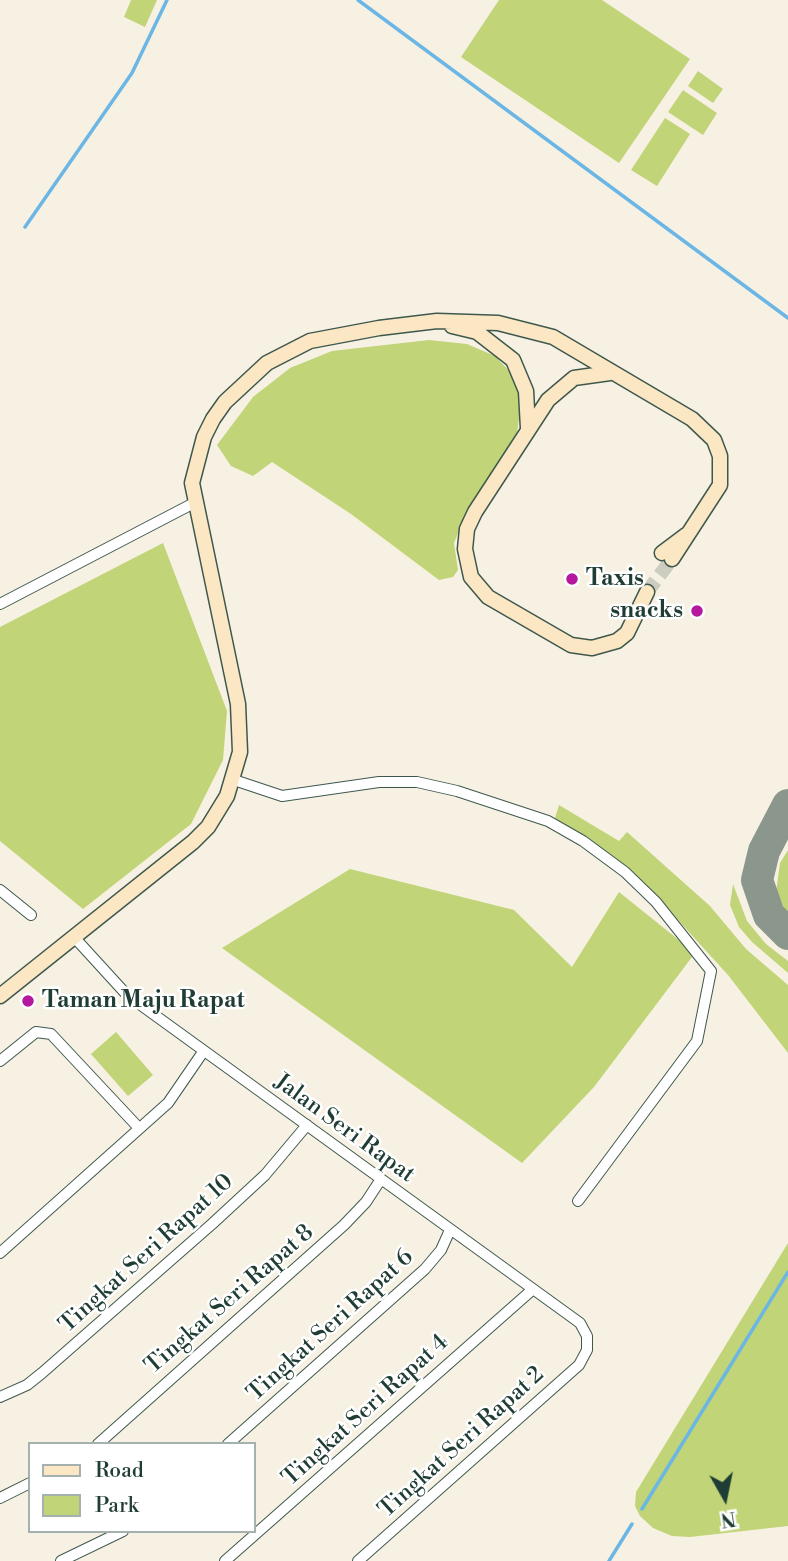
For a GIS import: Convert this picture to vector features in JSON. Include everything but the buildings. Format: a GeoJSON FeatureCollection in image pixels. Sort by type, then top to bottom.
{"type":"FeatureCollection","features":[{"type":"Feature","properties":{"kind":"street"},"geometry":{"type":"LineString","coordinates":[[437,321],[477,332],[513,360],[526,391],[527,428]]}},
{"type":"Feature","properties":{"kind":"street"},"geometry":{"type":"LineString","coordinates":[[0,996],[193,842],[208,827],[234,780],[240,752],[239,704],[192,484],[204,437],[213,419],[225,402],[267,363],[310,341],[379,328],[437,321],[498,323],[553,337],[692,419],[714,440],[720,456],[720,485],[690,533],[667,556]]}},
{"type":"Feature","properties":{"kind":"street"},"geometry":{"type":"LineString","coordinates":[[611,373],[583,375],[555,391],[527,428],[467,529],[464,549],[471,577],[488,597],[562,641],[579,647],[604,646],[617,641],[627,633],[644,595]]}},
{"type":"Feature","properties":{"kind":"street"},"geometry":{"type":"LineString","coordinates":[[0,604],[194,503]]}},
{"type":"Feature","properties":{"kind":"street"},"geometry":{"type":"LineString","coordinates":[[234,780],[282,796],[379,782],[417,782],[505,805],[548,821],[583,841],[625,872],[656,902],[711,971],[697,1041],[578,1201]]}},
{"type":"Feature","properties":{"kind":"street"},"geometry":{"type":"LineString","coordinates":[[0,890],[31,915]]}},
{"type":"Feature","properties":{"kind":"street","name":"Jalan Seri Rapat"},"geometry":{"type":"LineString","coordinates":[[74,937],[127,995],[580,1323],[587,1336],[587,1350]]}},
{"type":"Feature","properties":{"kind":"street"},"geometry":{"type":"LineString","coordinates":[[0,1060],[36,1032],[51,1034],[138,1128]]}},
{"type":"Feature","properties":{"kind":"street"},"geometry":{"type":"LineString","coordinates":[[0,1253],[168,1103],[203,1052]]}},
{"type":"Feature","properties":{"kind":"street","name":"Tingkat Seri Rapat 10"},"geometry":{"type":"LineString","coordinates":[[0,1397],[27,1385],[42,1373],[212,1224],[265,1175],[307,1125]]}},
{"type":"Feature","properties":{"kind":"street","name":"Tingkat Seri Rapat 8"},"geometry":{"type":"LineString","coordinates":[[100,1442],[344,1225],[366,1202],[381,1179]]}},
{"type":"Feature","properties":{"kind":"street","name":"Tingkat Seri Rapat 6"},"geometry":{"type":"LineString","coordinates":[[230,1442],[425,1269],[441,1250],[450,1230]]}},
{"type":"Feature","properties":{"kind":"street","name":"Tingkat Seri Rapat 4"},"geometry":{"type":"LineString","coordinates":[[225,1561],[532,1290]]}},
{"type":"Feature","properties":{"kind":"street","name":"Tingkat Seri Rapat 2"},"geometry":{"type":"LineString","coordinates":[[358,1561],[579,1365],[587,1350]]}},
{"type":"Feature","properties":{"kind":"street"},"geometry":{"type":"LineString","coordinates":[[0,1498],[28,1484]]}},
{"type":"Feature","properties":{"kind":"street"},"geometry":{"type":"LineString","coordinates":[[61,1561],[119,1533]]}},
{"type":"Feature","properties":{"kind":"green space"},"geometry":{"type":"Polygon","coordinates":[[[131,0],[157,0],[145,27],[124,17],[131,0]]]}},
{"type":"Feature","properties":{"kind":"green space"},"geometry":{"type":"Polygon","coordinates":[[[499,0],[602,0],[690,59],[619,163],[461,57],[499,0]]]}},
{"type":"Feature","properties":{"kind":"green space"},"geometry":{"type":"Polygon","coordinates":[[[698,71],[723,89],[713,103],[688,86],[698,71]]]}},
{"type":"Feature","properties":{"kind":"green space"},"geometry":{"type":"Polygon","coordinates":[[[683,90],[717,113],[703,135],[668,112],[683,90]]]}},
{"type":"Feature","properties":{"kind":"green space"},"geometry":{"type":"Polygon","coordinates":[[[665,118],[690,134],[657,186],[631,170],[665,118]]]}},
{"type":"Feature","properties":{"kind":"green space"},"geometry":{"type":"Polygon","coordinates":[[[429,340],[467,344],[495,356],[513,375],[521,404],[517,433],[467,511],[454,543],[458,570],[453,577],[439,580],[351,514],[272,462],[253,476],[231,466],[217,445],[253,397],[290,368],[332,351],[429,340]]]}},
{"type":"Feature","properties":{"kind":"green space"},"geometry":{"type":"Polygon","coordinates":[[[163,543],[227,711],[223,760],[191,824],[83,909],[0,841],[0,627],[163,543]]]}},
{"type":"Feature","properties":{"kind":"green space"},"geometry":{"type":"Polygon","coordinates":[[[559,805],[619,841],[627,832],[710,906],[746,949],[788,985],[788,1053],[728,975],[658,898],[555,818],[559,805]]]}},
{"type":"Feature","properties":{"kind":"green space"},"geometry":{"type":"Polygon","coordinates":[[[788,850],[788,917],[776,892],[780,863],[788,850]]]}},
{"type":"Feature","properties":{"kind":"green space"},"geometry":{"type":"Polygon","coordinates":[[[350,869],[514,910],[572,967],[619,892],[695,953],[594,1087],[522,1163],[222,948],[350,869]]]}},
{"type":"Feature","properties":{"kind":"green space"},"geometry":{"type":"Polygon","coordinates":[[[733,884],[747,921],[766,944],[788,961],[788,973],[739,927],[730,905],[733,884]]]}},
{"type":"Feature","properties":{"kind":"green space"},"geometry":{"type":"Polygon","coordinates":[[[116,1032],[153,1075],[128,1096],[91,1054],[116,1032]]]}},
{"type":"Feature","properties":{"kind":"green space"},"geometry":{"type":"Polygon","coordinates":[[[788,1243],[788,1526],[690,1537],[672,1536],[653,1528],[640,1516],[635,1506],[636,1492],[788,1243]]]}},
{"type":"Feature","properties":{"kind":"waterway"},"geometry":{"type":"LineString","coordinates":[[25,227],[132,73],[167,0]]}},
{"type":"Feature","properties":{"kind":"waterway"},"geometry":{"type":"LineString","coordinates":[[358,0],[788,318]]}},
{"type":"Feature","properties":{"kind":"waterway"},"geometry":{"type":"LineString","coordinates":[[642,1509],[788,1272]]}},
{"type":"Feature","properties":{"kind":"waterway"},"geometry":{"type":"LineString","coordinates":[[609,1561],[632,1524]]}},
{"type":"Feature","properties":{"kind":"taxiway"},"geometry":{"type":"LineString","coordinates":[[788,805],[764,851],[757,880],[769,915],[788,934]]}},
{"type":"Feature","properties":{"kind":"tunnel"},"geometry":{"type":"LineString","coordinates":[[647,592],[672,559]]}},
{"type":"Feature","properties":{"kind":"place","name":"Taxis"},"geometry":{"type":"Point","coordinates":[572,579]}},
{"type":"Feature","properties":{"kind":"place","name":"snacks"},"geometry":{"type":"Point","coordinates":[697,611]}},
{"type":"Feature","properties":{"kind":"place","name":"Taman Maju Rapat"},"geometry":{"type":"Point","coordinates":[28,1001]}}]}
